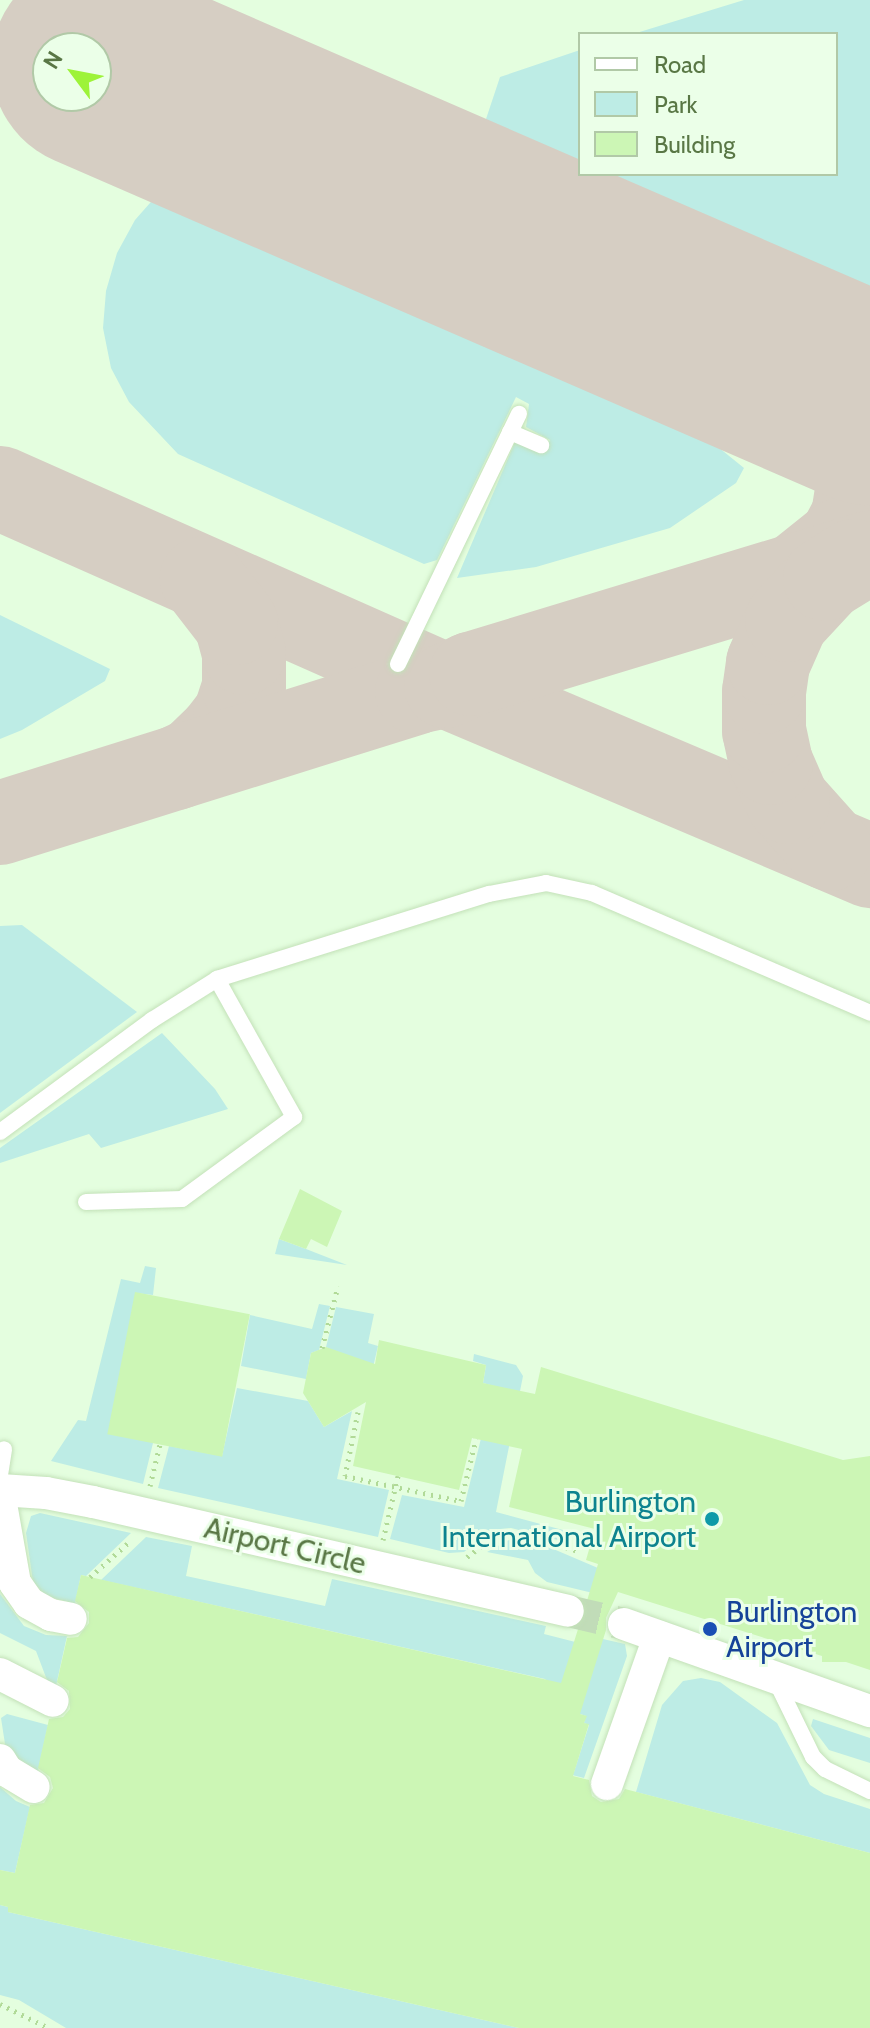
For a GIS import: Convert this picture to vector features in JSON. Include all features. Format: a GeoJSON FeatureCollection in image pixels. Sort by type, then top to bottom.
{"type":"FeatureCollection","features":[{"type":"Feature","properties":{"kind":"street","name":"Airport Circle"},"geometry":{"type":"LineString","coordinates":[[0,1490],[46,1493],[93,1502],[568,1611]]}},
{"type":"Feature","properties":{"kind":"street"},"geometry":{"type":"LineString","coordinates":[[0,1498],[15,1583],[29,1603],[51,1615],[71,1619]]}},
{"type":"Feature","properties":{"kind":"street"},"geometry":{"type":"LineString","coordinates":[[624,1624],[870,1711]]}},
{"type":"Feature","properties":{"kind":"street"},"geometry":{"type":"LineString","coordinates":[[607,1784],[659,1637]]}},
{"type":"Feature","properties":{"kind":"street"},"geometry":{"type":"LineString","coordinates":[[0,1674],[53,1701]]}},
{"type":"Feature","properties":{"kind":"street"},"geometry":{"type":"LineString","coordinates":[[0,1760],[7,1771],[34,1787]]}},
{"type":"Feature","properties":{"kind":"lane"},"geometry":{"type":"LineString","coordinates":[[398,664],[519,414]]}},
{"type":"Feature","properties":{"kind":"lane"},"geometry":{"type":"LineString","coordinates":[[510,432],[541,445]]}},
{"type":"Feature","properties":{"kind":"lane"},"geometry":{"type":"LineString","coordinates":[[0,1132],[152,1020],[217,979],[489,894],[546,883],[592,893],[870,1013]]}},
{"type":"Feature","properties":{"kind":"lane"},"geometry":{"type":"LineString","coordinates":[[86,1202],[182,1199],[294,1117],[217,979]]}},
{"type":"Feature","properties":{"kind":"lane"},"geometry":{"type":"LineString","coordinates":[[0,1475],[4,1449]]}},
{"type":"Feature","properties":{"kind":"lane"},"geometry":{"type":"LineString","coordinates":[[775,1679],[813,1757],[825,1769],[870,1791]]}},
{"type":"Feature","properties":{"kind":"path"},"geometry":{"type":"LineString","coordinates":[[322,1348],[338,1286]]}},
{"type":"Feature","properties":{"kind":"path"},"geometry":{"type":"LineString","coordinates":[[358,1412],[345,1476],[461,1501],[476,1439]]}},
{"type":"Feature","properties":{"kind":"path"},"geometry":{"type":"LineString","coordinates":[[153,1473],[160,1444]]}},
{"type":"Feature","properties":{"kind":"path"},"geometry":{"type":"LineString","coordinates":[[387,1524],[398,1476]]}},
{"type":"Feature","properties":{"kind":"path"},"geometry":{"type":"LineString","coordinates":[[0,2004],[27,2014],[49,2028]]}},
{"type":"Feature","properties":{"kind":"green space"},"geometry":{"type":"Polygon","coordinates":[[[744,0],[870,0],[870,315],[550,180],[478,143],[500,77],[578,51],[578,176],[838,176],[838,32],[640,32],[744,0]]]}},
{"type":"Feature","properties":{"kind":"green space"},"geometry":{"type":"Polygon","coordinates":[[[165,186],[671,409],[744,468],[736,483],[670,528],[536,567],[457,578],[515,442],[544,453],[550,440],[526,427],[529,404],[516,397],[437,560],[424,564],[178,454],[129,402],[111,368],[103,328],[106,291],[117,253],[135,220],[165,186]]]}},
{"type":"Feature","properties":{"kind":"green space"},"geometry":{"type":"Polygon","coordinates":[[[0,615],[110,669],[105,681],[22,730],[0,739],[0,615]]]}},
{"type":"Feature","properties":{"kind":"green space"},"geometry":{"type":"Polygon","coordinates":[[[22,925],[137,1012],[0,1113],[0,926],[22,925]]]}},
{"type":"Feature","properties":{"kind":"green space"},"geometry":{"type":"Polygon","coordinates":[[[162,1033],[215,1089],[228,1109],[101,1148],[89,1134],[0,1163],[0,1148],[162,1033]]]}},
{"type":"Feature","properties":{"kind":"green space"},"geometry":{"type":"Polygon","coordinates":[[[279,1239],[306,1249],[347,1265],[275,1254],[279,1239]]]}},
{"type":"Feature","properties":{"kind":"green space"},"geometry":{"type":"Polygon","coordinates":[[[145,1266],[156,1268],[153,1295],[135,1293],[153,1443],[143,1484],[51,1461],[78,1420],[86,1421],[121,1279],[140,1283],[145,1266]]]}},
{"type":"Feature","properties":{"kind":"green space"},"geometry":{"type":"Polygon","coordinates":[[[319,1304],[330,1306],[319,1350],[311,1353],[306,1379],[241,1366],[250,1315],[312,1329],[319,1304]]]}},
{"type":"Feature","properties":{"kind":"green space"},"geometry":{"type":"Polygon","coordinates":[[[336,1307],[374,1314],[368,1343],[378,1346],[367,1393],[353,1360],[326,1347],[336,1307]]]}},
{"type":"Feature","properties":{"kind":"green space"},"geometry":{"type":"Polygon","coordinates":[[[474,1354],[516,1365],[523,1376],[496,1512],[574,1533],[570,1543],[511,1528],[491,1530],[464,1552],[449,1553],[390,1539],[402,1495],[464,1507],[494,1386],[483,1383],[486,1365],[473,1361],[474,1354]]]}},
{"type":"Feature","properties":{"kind":"green space"},"geometry":{"type":"Polygon","coordinates":[[[237,1388],[308,1401],[324,1427],[352,1411],[337,1479],[389,1490],[378,1537],[158,1488],[169,1446],[222,1456],[237,1388]]]}},
{"type":"Feature","properties":{"kind":"green space"},"geometry":{"type":"Polygon","coordinates":[[[40,1513],[131,1533],[86,1576],[81,1575],[75,1604],[46,1596],[33,1582],[26,1533],[31,1516],[40,1513]]]}},
{"type":"Feature","properties":{"kind":"green space"},"geometry":{"type":"Polygon","coordinates":[[[146,1537],[192,1546],[186,1576],[325,1606],[332,1579],[546,1626],[544,1634],[591,1646],[594,1637],[625,1644],[627,1656],[584,1778],[556,1771],[574,1772],[589,1725],[584,1723],[586,1716],[569,1710],[545,1679],[101,1580],[146,1537]]]}},
{"type":"Feature","properties":{"kind":"green space"},"geometry":{"type":"Polygon","coordinates":[[[511,1539],[544,1545],[605,1571],[597,1594],[547,1582],[535,1573],[528,1560],[487,1552],[511,1539]]]}},
{"type":"Feature","properties":{"kind":"green space"},"geometry":{"type":"Polygon","coordinates":[[[0,1594],[24,1626],[46,1635],[67,1636],[56,1686],[47,1680],[36,1651],[0,1633],[0,1594]]]}},
{"type":"Feature","properties":{"kind":"green space"},"geometry":{"type":"Polygon","coordinates":[[[701,1678],[720,1682],[777,1723],[810,1785],[824,1794],[870,1809],[870,1853],[636,1792],[662,1705],[683,1681],[701,1678]]]}},
{"type":"Feature","properties":{"kind":"green space"},"geometry":{"type":"Polygon","coordinates":[[[7,1714],[48,1725],[38,1771],[12,1756],[5,1744],[1,1718],[7,1714]]]}},
{"type":"Feature","properties":{"kind":"green space"},"geometry":{"type":"Polygon","coordinates":[[[813,1719],[870,1738],[870,1763],[829,1750],[811,1726],[813,1719]]]}},
{"type":"Feature","properties":{"kind":"green space"},"geometry":{"type":"Polygon","coordinates":[[[0,1787],[16,1801],[30,1807],[15,1873],[0,1870],[0,1787]]]}},
{"type":"Feature","properties":{"kind":"green space"},"geometry":{"type":"Polygon","coordinates":[[[0,1905],[8,1907],[8,1912],[519,2028],[66,2028],[19,2000],[0,1995],[0,1905]]]}},
{"type":"Feature","properties":{"kind":"building"},"geometry":{"type":"Polygon","coordinates":[[[300,1189],[342,1211],[327,1247],[311,1239],[306,1249],[279,1239],[300,1189]]]}},
{"type":"Feature","properties":{"kind":"building"},"geometry":{"type":"Polygon","coordinates":[[[135,1292],[250,1314],[222,1457],[107,1434],[135,1292]]]}},
{"type":"Feature","properties":{"kind":"building"},"geometry":{"type":"Polygon","coordinates":[[[379,1340],[486,1365],[483,1383],[535,1394],[541,1367],[843,1460],[870,1456],[870,1670],[846,1662],[822,1662],[822,1656],[618,1592],[606,1618],[606,1630],[580,1714],[587,1716],[584,1723],[589,1724],[573,1776],[589,1780],[592,1796],[601,1802],[619,1799],[625,1789],[870,1853],[870,2028],[519,2028],[8,1912],[8,1907],[0,1905],[0,1870],[15,1873],[30,1805],[44,1803],[53,1788],[50,1777],[38,1768],[49,1719],[63,1717],[70,1709],[69,1691],[57,1682],[67,1638],[78,1637],[89,1623],[89,1612],[75,1601],[81,1575],[561,1683],[579,1626],[586,1616],[586,1604],[598,1564],[586,1560],[595,1529],[509,1507],[522,1449],[472,1438],[459,1490],[353,1466],[366,1402],[324,1427],[303,1393],[311,1353],[326,1347],[375,1364],[379,1340]]]}},
{"type":"Feature","properties":{"kind":"taxiway"},"geometry":{"type":"LineString","coordinates":[[768,355],[837,409],[854,441],[859,478],[853,516],[840,540],[795,576]]}},
{"type":"Feature","properties":{"kind":"taxiway"},"geometry":{"type":"LineString","coordinates":[[0,488],[446,686],[870,866]]}},
{"type":"Feature","properties":{"kind":"taxiway"},"geometry":{"type":"LineString","coordinates":[[0,823],[417,692],[446,686],[471,674],[870,553]]}},
{"type":"Feature","properties":{"kind":"taxiway"},"geometry":{"type":"LineString","coordinates":[[830,849],[788,802],[771,763],[764,731],[764,692],[768,663],[787,620],[825,579],[854,561]]}},
{"type":"Feature","properties":{"kind":"taxiway"},"geometry":{"type":"LineString","coordinates":[[176,768],[195,759],[218,737],[235,715],[244,688],[244,653],[236,623],[202,579]]}},
{"type":"Feature","properties":{"kind":"runway"},"geometry":{"type":"LineString","coordinates":[[112,71],[870,400]]}},
{"type":"Feature","properties":{"kind":"tunnel"},"geometry":{"type":"LineString","coordinates":[[568,1611],[624,1624]]}},
{"type":"Feature","properties":{"kind":"place","name":"Burlington International Airport"},"geometry":{"type":"Point","coordinates":[712,1519]}},
{"type":"Feature","properties":{"kind":"place","name":"Burlington Airport"},"geometry":{"type":"Point","coordinates":[710,1629]}}]}
